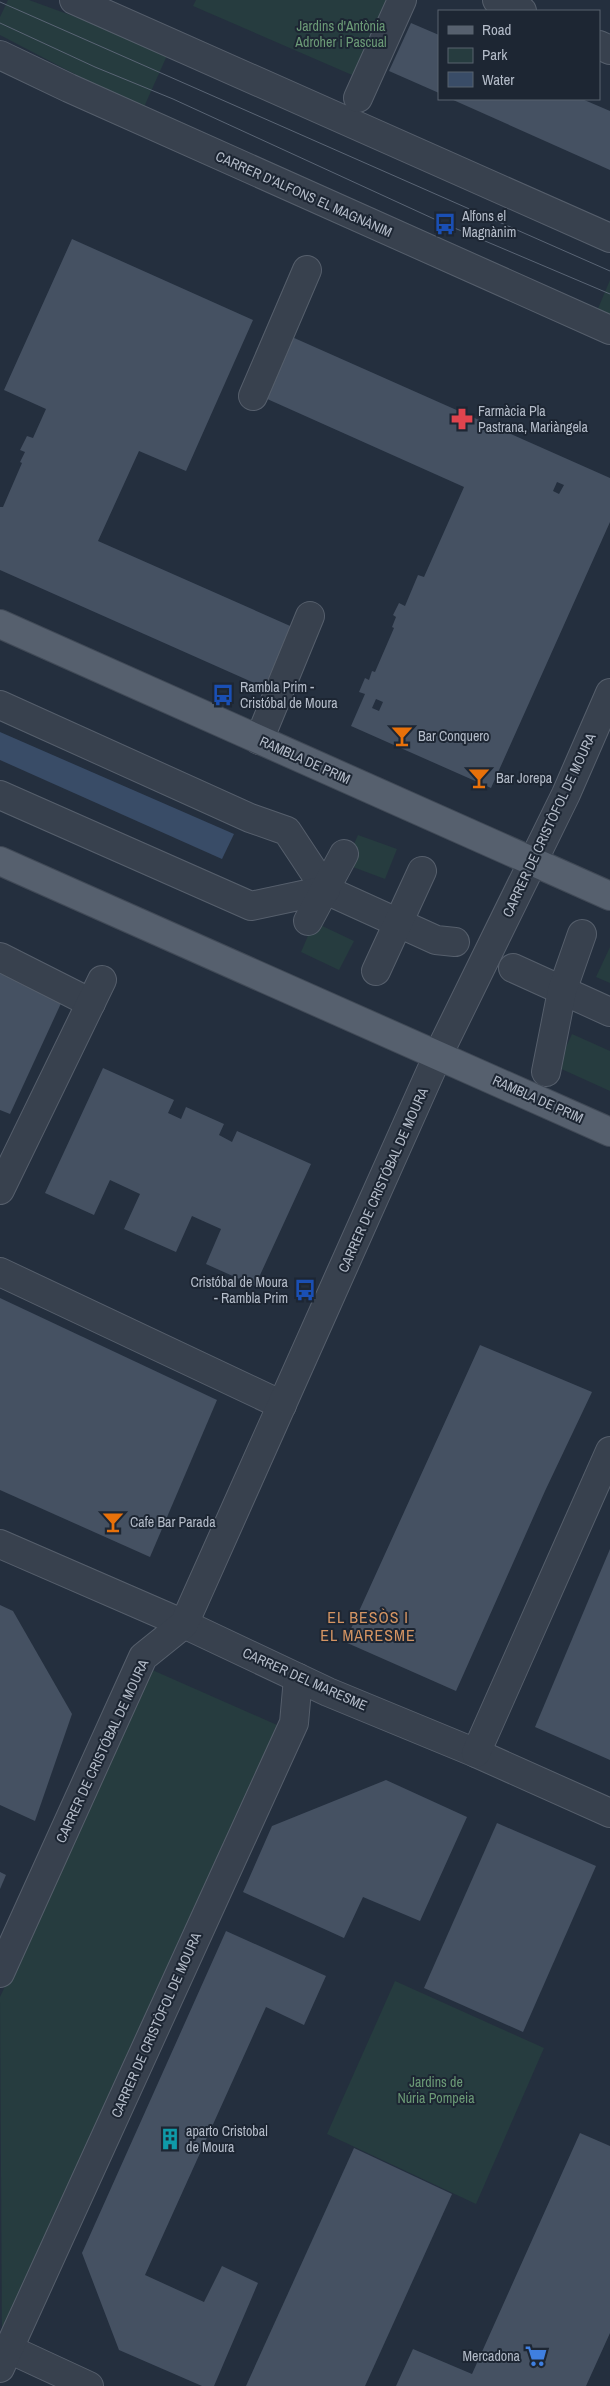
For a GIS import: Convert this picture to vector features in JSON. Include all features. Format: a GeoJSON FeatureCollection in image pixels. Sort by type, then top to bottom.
{"type":"FeatureCollection","features":[{"type":"Feature","properties":{"kind":"main road","name":"RAMBLA DE PRIM"},"geometry":{"type":"LineString","coordinates":[[0,624],[610,896]]}},
{"type":"Feature","properties":{"kind":"main road","name":"RAMBLA DE PRIM"},"geometry":{"type":"LineString","coordinates":[[0,861],[610,1132]]}},
{"type":"Feature","properties":{"kind":"street"},"geometry":{"type":"LineString","coordinates":[[76,0],[610,238]]}},
{"type":"Feature","properties":{"kind":"street"},"geometry":{"type":"LineString","coordinates":[[358,98],[402,0]]}},
{"type":"Feature","properties":{"kind":"street"},"geometry":{"type":"LineString","coordinates":[[497,0],[520,10]]}},
{"type":"Feature","properties":{"kind":"street","name":"CARRER D'ALFONS EL MAGNÀNIM"},"geometry":{"type":"LineString","coordinates":[[0,55],[78,92],[610,330]]}},
{"type":"Feature","properties":{"kind":"street"},"geometry":{"type":"LineString","coordinates":[[253,396],[307,270]]}},
{"type":"Feature","properties":{"kind":"street"},"geometry":{"type":"LineString","coordinates":[[259,740],[310,616]]}},
{"type":"Feature","properties":{"kind":"street","name":"CARRER DE CRISTÒFOL DE MOURA"},"geometry":{"type":"LineString","coordinates":[[486,956],[566,794],[610,693]]}},
{"type":"Feature","properties":{"kind":"street"},"geometry":{"type":"LineString","coordinates":[[0,705],[250,818],[287,830],[326,890],[400,923],[445,946]]}},
{"type":"Feature","properties":{"kind":"street"},"geometry":{"type":"LineString","coordinates":[[0,796],[250,906],[326,890]]}},
{"type":"Feature","properties":{"kind":"street"},"geometry":{"type":"LineString","coordinates":[[308,921],[344,854]]}},
{"type":"Feature","properties":{"kind":"street"},"geometry":{"type":"LineString","coordinates":[[376,970],[400,923],[422,871]]}},
{"type":"Feature","properties":{"kind":"street","name":"RAMBLA DE PRIM"},"geometry":{"type":"LineString","coordinates":[[546,1072],[562,991],[582,934]]}},
{"type":"Feature","properties":{"kind":"street","name":"CARRER DE CRISTÓBAL DE MOURA"},"geometry":{"type":"LineString","coordinates":[[0,1973],[143,1657],[184,1624],[438,1055],[486,956]]}},
{"type":"Feature","properties":{"kind":"street"},"geometry":{"type":"LineString","coordinates":[[0,957],[97,992],[0,1190]]}},
{"type":"Feature","properties":{"kind":"street"},"geometry":{"type":"LineString","coordinates":[[513,968],[610,1012]]}},
{"type":"Feature","properties":{"kind":"street"},"geometry":{"type":"LineString","coordinates":[[0,1272],[282,1405]]}},
{"type":"Feature","properties":{"kind":"street"},"geometry":{"type":"LineString","coordinates":[[476,1753],[610,1451]]}},
{"type":"Feature","properties":{"kind":"street","name":"CARRER DEL MARESME"},"geometry":{"type":"LineString","coordinates":[[0,1544],[184,1624],[298,1678],[476,1753],[610,1813]]}},
{"type":"Feature","properties":{"kind":"street","name":"CARRER DE CRISTÒFOL DE MOURA"},"geometry":{"type":"LineString","coordinates":[[4,2359],[294,1723],[298,1678]]}},
{"type":"Feature","properties":{"kind":"street"},"geometry":{"type":"LineString","coordinates":[[4,2359],[89,2386]]}},
{"type":"Feature","properties":{"kind":"green space"},"geometry":{"type":"Polygon","coordinates":[[[8,0],[29,0],[169,51],[144,107],[107,91],[0,35],[0,17],[8,0]]]}},
{"type":"Feature","properties":{"kind":"green space","name":"Jardins d'Antònia Adroher i Pascual"},"geometry":{"type":"Polygon","coordinates":[[[196,0],[393,0],[359,78],[193,6],[196,0]]]}},
{"type":"Feature","properties":{"kind":"green space"},"geometry":{"type":"Polygon","coordinates":[[[610,280],[610,316],[597,311],[610,280]]]}},
{"type":"Feature","properties":{"kind":"green space"},"geometry":{"type":"Polygon","coordinates":[[[358,835],[397,849],[385,879],[345,864],[358,835]]]}},
{"type":"Feature","properties":{"kind":"green space"},"geometry":{"type":"Polygon","coordinates":[[[314,922],[354,941],[339,970],[301,952],[314,922]]]}},
{"type":"Feature","properties":{"kind":"green space"},"geometry":{"type":"Polygon","coordinates":[[[610,947],[610,983],[596,977],[610,947]]]}},
{"type":"Feature","properties":{"kind":"green space"},"geometry":{"type":"Polygon","coordinates":[[[572,1034],[610,1051],[610,1091],[557,1067],[572,1034]]]}},
{"type":"Feature","properties":{"kind":"green space"},"geometry":{"type":"Polygon","coordinates":[[[150,1669],[277,1725],[2,2345],[0,1997],[150,1669]]]}},
{"type":"Feature","properties":{"kind":"green space","name":"Jardins de Núria Pompeia"},"geometry":{"type":"Polygon","coordinates":[[[395,1981],[544,2048],[476,2204],[327,2134],[395,1981]]]}},
{"type":"Feature","properties":{"kind":"water"},"geometry":{"type":"Polygon","coordinates":[[[0,732],[234,834],[222,859],[0,760],[0,732]]]}},
{"type":"Feature","properties":{"kind":"building"},"geometry":{"type":"Polygon","coordinates":[[[411,23],[438,35],[438,93],[389,71],[411,23]]]}},
{"type":"Feature","properties":{"kind":"building"},"geometry":{"type":"Polygon","coordinates":[[[453,100],[584,100],[610,111],[610,170],[453,100]]]}},
{"type":"Feature","properties":{"kind":"building"},"geometry":{"type":"Polygon","coordinates":[[[72,239],[253,320],[186,471],[139,451],[98,541],[297,629],[270,690],[0,570],[0,507],[3,507],[22,463],[20,462],[25,452],[20,450],[27,436],[33,438],[46,409],[4,390],[72,239]]]}},
{"type":"Feature","properties":{"kind":"building"},"geometry":{"type":"Polygon","coordinates":[[[292,337],[610,478],[610,522],[491,788],[351,726],[365,694],[359,692],[365,678],[369,680],[372,671],[375,672],[394,628],[392,627],[396,617],[393,615],[399,603],[405,606],[418,575],[424,577],[464,487],[265,398],[292,337]],[[557,482],[553,491],[559,494],[564,485],[557,482]],[[376,699],[372,708],[379,711],[383,702],[376,699]]]}},
{"type":"Feature","properties":{"kind":"building"},"geometry":{"type":"Polygon","coordinates":[[[0,971],[63,999],[10,1114],[0,1110],[0,971]]]}},
{"type":"Feature","properties":{"kind":"building"},"geometry":{"type":"Polygon","coordinates":[[[103,1068],[174,1100],[168,1113],[181,1119],[186,1107],[224,1124],[219,1135],[232,1142],[237,1131],[311,1164],[255,1286],[206,1264],[221,1229],[192,1216],[176,1252],[124,1229],[140,1194],[110,1180],[94,1215],[45,1193],[103,1068]]]}},
{"type":"Feature","properties":{"kind":"building"},"geometry":{"type":"Polygon","coordinates":[[[0,1298],[217,1400],[150,1557],[0,1490],[0,1298]]]}},
{"type":"Feature","properties":{"kind":"building"},"geometry":{"type":"Polygon","coordinates":[[[480,1345],[592,1392],[545,1491],[456,1691],[345,1642],[480,1345]]]}},
{"type":"Feature","properties":{"kind":"building"},"geometry":{"type":"Polygon","coordinates":[[[610,1549],[610,1760],[535,1727],[610,1549]]]}},
{"type":"Feature","properties":{"kind":"building"},"geometry":{"type":"Polygon","coordinates":[[[0,1605],[13,1611],[72,1714],[35,1821],[0,1805],[0,1605]]]}},
{"type":"Feature","properties":{"kind":"building"},"geometry":{"type":"Polygon","coordinates":[[[386,1780],[467,1817],[420,1921],[363,1897],[344,1938],[243,1892],[272,1826],[386,1780]]]}},
{"type":"Feature","properties":{"kind":"building"},"geometry":{"type":"Polygon","coordinates":[[[497,1823],[596,1866],[523,2032],[424,1988],[497,1823]]]}},
{"type":"Feature","properties":{"kind":"building"},"geometry":{"type":"Polygon","coordinates":[[[0,1872],[6,1875],[0,1889],[0,1872]]]}},
{"type":"Feature","properties":{"kind":"building","name":"aparto Cristobal de Moura"},"geometry":{"type":"Polygon","coordinates":[[[226,1931],[326,1976],[304,2025],[266,2007],[145,2275],[204,2302],[222,2266],[258,2283],[214,2386],[202,2386],[119,2350],[82,2253],[226,1931]]]}},
{"type":"Feature","properties":{"kind":"building"},"geometry":{"type":"Polygon","coordinates":[[[580,2133],[610,2146],[610,2333],[586,2386],[396,2386],[413,2349],[472,2374],[580,2133]]]}},
{"type":"Feature","properties":{"kind":"building"},"geometry":{"type":"Polygon","coordinates":[[[354,2148],[452,2194],[365,2386],[246,2386],[354,2148]]]}},
{"type":"Feature","properties":{"kind":"tram line"},"geometry":{"type":"LineString","coordinates":[[0,2],[610,271]]}},
{"type":"Feature","properties":{"kind":"tram line"},"geometry":{"type":"LineString","coordinates":[[0,23],[95,67],[173,99],[445,224],[610,294]]}},
{"type":"Feature","properties":{"kind":"place","name":"Alfons el Magnànim"},"geometry":{"type":"Point","coordinates":[445,224]}},
{"type":"Feature","properties":{"kind":"place","name":"Farmàcia Pla Pastrana, Mariàngela"},"geometry":{"type":"Point","coordinates":[462,419]}},
{"type":"Feature","properties":{"kind":"place","name":"Rambla Prim - Cristóbal de Moura"},"geometry":{"type":"Point","coordinates":[223,695]}},
{"type":"Feature","properties":{"kind":"place","name":"Bar Conquero"},"geometry":{"type":"Point","coordinates":[402,736]}},
{"type":"Feature","properties":{"kind":"place","name":"Bar Jorepa"},"geometry":{"type":"Point","coordinates":[479,778]}},
{"type":"Feature","properties":{"kind":"place","name":"Cristóbal de Moura - Rambla Prim"},"geometry":{"type":"Point","coordinates":[305,1290]}},
{"type":"Feature","properties":{"kind":"place","name":"Cafe Bar Parada"},"geometry":{"type":"Point","coordinates":[113,1522]}},
{"type":"Feature","properties":{"kind":"place","name":"aparto Cristobal de Moura"},"geometry":{"type":"Point","coordinates":[170,2139]}},
{"type":"Feature","properties":{"kind":"place","name":"Mercadona"},"geometry":{"type":"Point","coordinates":[536,2356]}},
{"type":"Feature","properties":{"kind":"district","name":"EL BESÒS I EL MARESME"},"geometry":{"type":"Point","coordinates":[368,1626]}}]}
